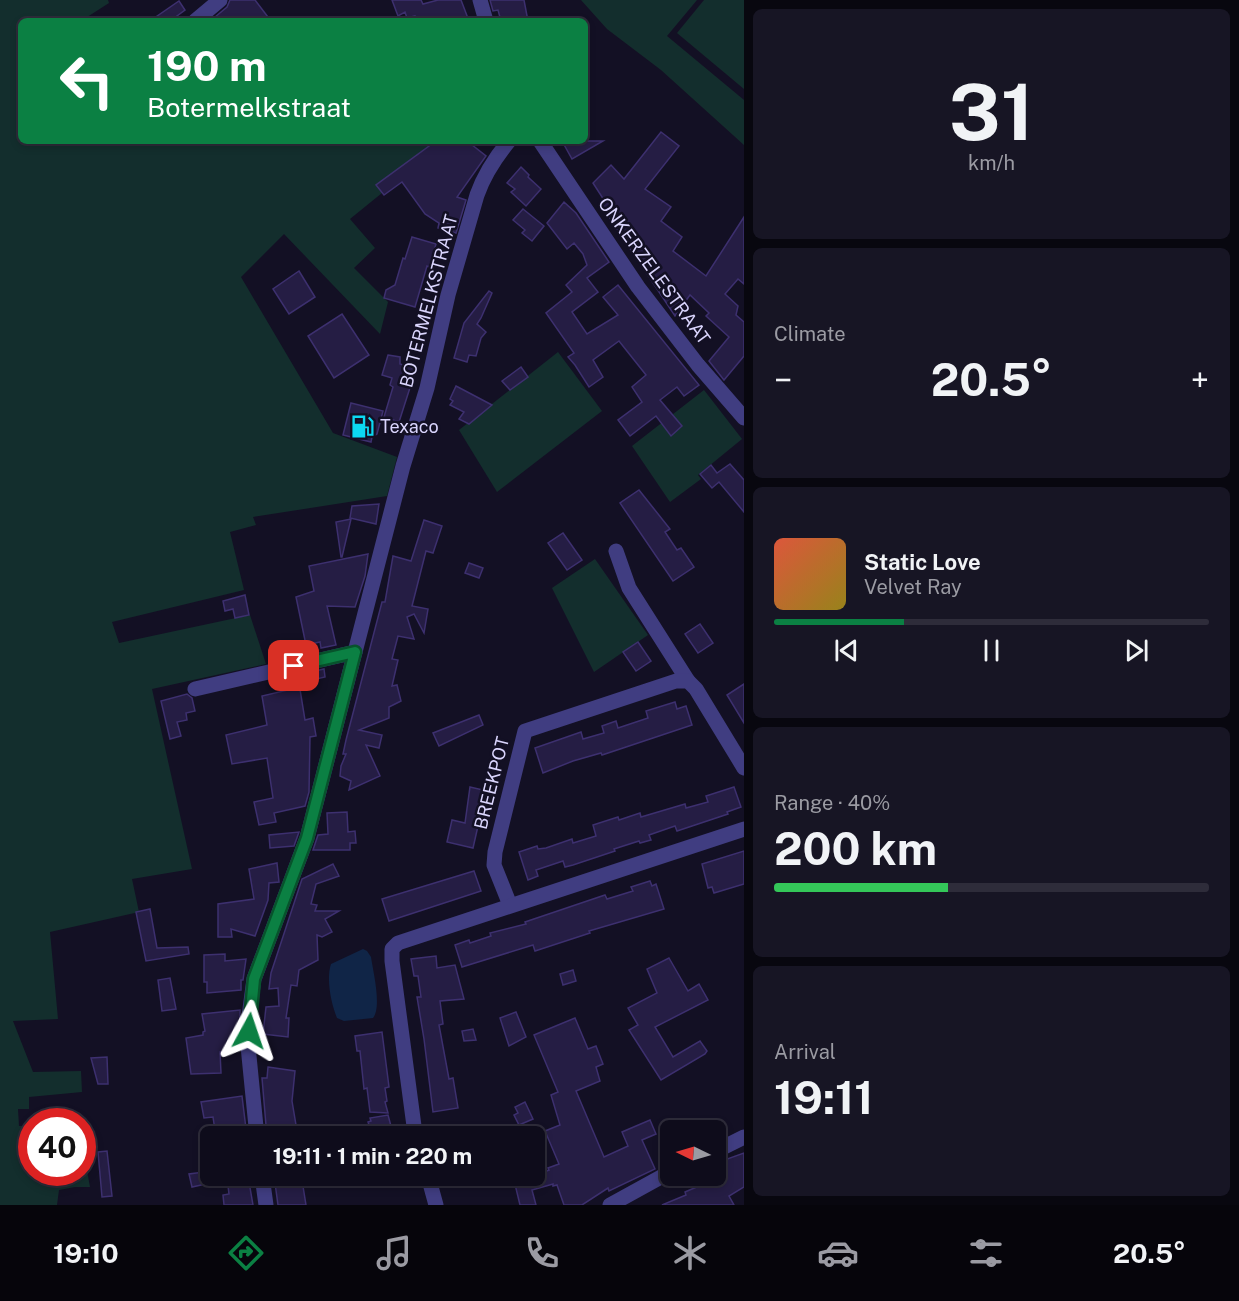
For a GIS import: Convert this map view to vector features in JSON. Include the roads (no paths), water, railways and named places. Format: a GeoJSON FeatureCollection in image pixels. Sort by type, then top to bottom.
{"type":"FeatureCollection","features":[{"type":"Feature","properties":{"kind":"street"},"geometry":{"type":"LineString","coordinates":[[199,18],[220,0]]}},
{"type":"Feature","properties":{"kind":"street"},"geometry":{"type":"LineString","coordinates":[[480,0],[485,18]]}},
{"type":"Feature","properties":{"kind":"street","name":"BOTERMELKSTRAAT"},"geometry":{"type":"LineString","coordinates":[[256,1126],[248,1046],[254,979],[307,838],[403,466],[427,388],[448,295],[477,195],[495,158],[507,144]]}},
{"type":"Feature","properties":{"kind":"street","name":"ONKERZELESTRAAT"},"geometry":{"type":"LineString","coordinates":[[542,144],[638,287],[698,365],[744,418]]}},
{"type":"Feature","properties":{"kind":"street"},"geometry":{"type":"LineString","coordinates":[[616,551],[629,588],[688,681],[696,689],[744,768]]}},
{"type":"Feature","properties":{"kind":"street"},"geometry":{"type":"LineString","coordinates":[[195,689],[355,652]]}},
{"type":"Feature","properties":{"kind":"street","name":"BREEKPOT"},"geometry":{"type":"LineString","coordinates":[[510,905],[494,865],[495,852],[525,730],[676,681],[688,681]]}},
{"type":"Feature","properties":{"kind":"street"},"geometry":{"type":"LineString","coordinates":[[415,1126],[393,972],[392,949],[398,943],[744,829]]}},
{"type":"Feature","properties":{"kind":"street"},"geometry":{"type":"LineString","coordinates":[[726,1146],[744,1137]]}},
{"type":"Feature","properties":{"kind":"street"},"geometry":{"type":"LineString","coordinates":[[610,1205],[660,1178]]}},
{"type":"Feature","properties":{"kind":"street"},"geometry":{"type":"LineString","coordinates":[[263,1186],[266,1205]]}},
{"type":"Feature","properties":{"kind":"street"},"geometry":{"type":"LineString","coordinates":[[431,1186],[436,1205]]}},
{"type":"Feature","properties":{"kind":"water"},"geometry":{"type":"Polygon","coordinates":[[[363,949],[371,957],[376,989],[376,1013],[373,1018],[344,1021],[337,1018],[331,998],[329,977],[331,964],[363,949]]]}},
{"type":"Feature","properties":{"kind":"place","name":"Texaco"},"geometry":{"type":"Point","coordinates":[362,427]}}]}
